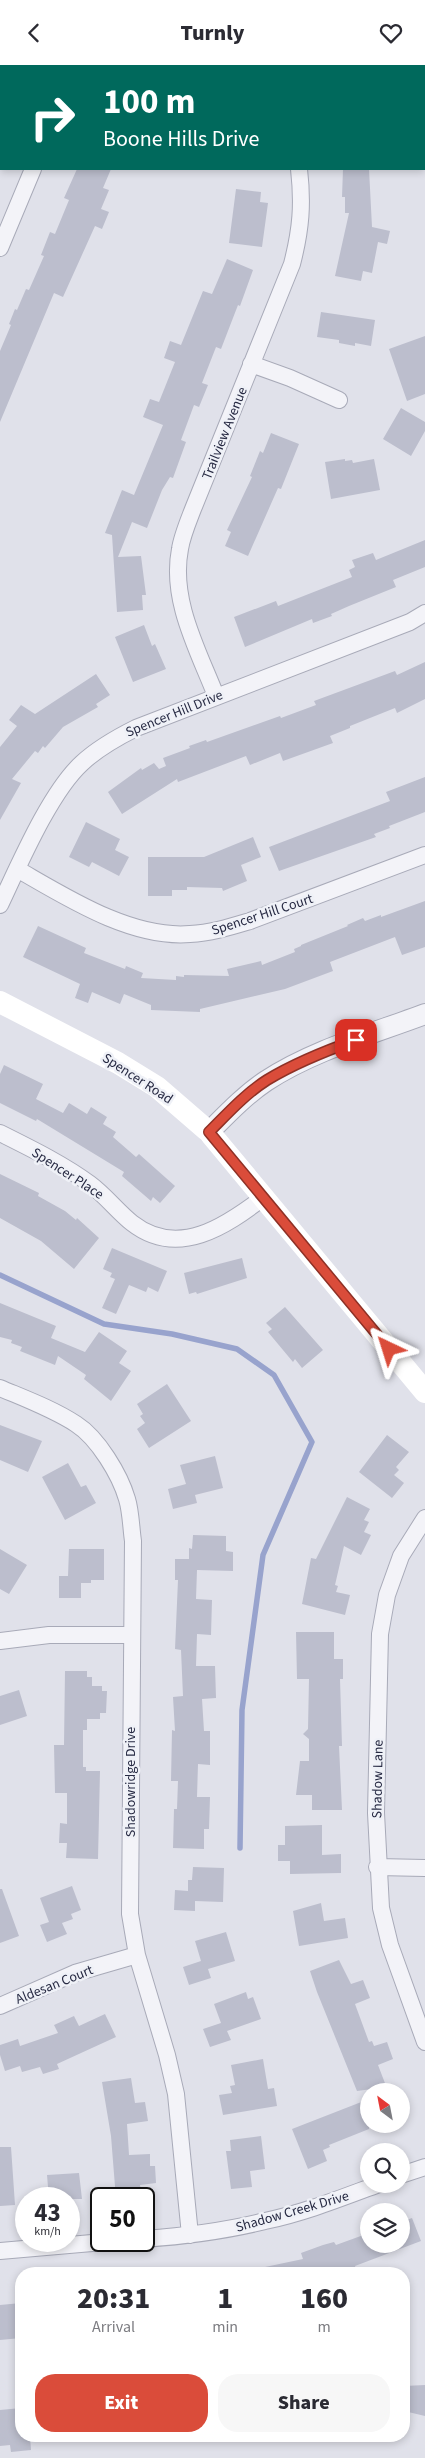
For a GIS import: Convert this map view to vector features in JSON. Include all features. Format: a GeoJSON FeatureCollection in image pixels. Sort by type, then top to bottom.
{"type":"FeatureCollection","features":[{"type":"Feature","properties":{"kind":"main road","name":"Spencer Road"},"geometry":{"type":"LineString","coordinates":[[0,1002],[118,1063],[157,1087],[209,1132],[352,1307],[425,1392]]}},
{"type":"Feature","properties":{"kind":"street"},"geometry":{"type":"LineString","coordinates":[[0,248],[33,170]]}},
{"type":"Feature","properties":{"kind":"street","name":"Trailview Avenue"},"geometry":{"type":"LineString","coordinates":[[216,696],[184,615],[178,583],[180,549],[193,509],[292,264],[300,230],[303,200],[299,170]]}},
{"type":"Feature","properties":{"kind":"street"},"geometry":{"type":"LineString","coordinates":[[252,364],[290,377],[339,400]]}},
{"type":"Feature","properties":{"kind":"street","name":"Spencer Hill Drive"},"geometry":{"type":"LineString","coordinates":[[0,905],[61,787],[81,764],[108,742],[136,727],[410,622],[425,613]]}},
{"type":"Feature","properties":{"kind":"street","name":"Spencer Hill Court"},"geometry":{"type":"LineString","coordinates":[[17,869],[55,891],[131,926],[188,935],[228,928],[250,921],[425,855]]}},
{"type":"Feature","properties":{"kind":"street"},"geometry":{"type":"LineString","coordinates":[[209,1132],[246,1096],[288,1068],[319,1054],[425,1014]]}},
{"type":"Feature","properties":{"kind":"street","name":"Spencer Place"},"geometry":{"type":"LineString","coordinates":[[0,1133],[90,1184],[133,1224],[150,1233],[169,1238],[182,1239],[211,1232],[233,1220],[264,1197]]}},
{"type":"Feature","properties":{"kind":"street","name":"Shadowridge Drive"},"geometry":{"type":"LineString","coordinates":[[0,1388],[43,1406],[78,1425],[100,1448],[118,1476],[128,1501],[133,1541],[130,1635],[130,1914],[137,1955],[168,2055],[176,2094],[190,2235]]}},
{"type":"Feature","properties":{"kind":"street","name":"Shadow Lane"},"geometry":{"type":"LineString","coordinates":[[425,1518],[401,1556],[387,1595],[380,1634],[376,1813],[377,1867],[381,1908],[390,1945],[425,2042]]}},
{"type":"Feature","properties":{"kind":"street"},"geometry":{"type":"LineString","coordinates":[[0,1641],[49,1635],[130,1635]]}},
{"type":"Feature","properties":{"kind":"street"},"geometry":{"type":"LineString","coordinates":[[377,1867],[425,1867]]}},
{"type":"Feature","properties":{"kind":"street","name":"Aldesan Court"},"geometry":{"type":"LineString","coordinates":[[0,2006],[75,1973],[137,1955]]}},
{"type":"Feature","properties":{"kind":"street"},"geometry":{"type":"LineString","coordinates":[[410,2172],[425,2167]]}},
{"type":"Feature","properties":{"kind":"street","name":"Shadow Creek Drive"},"geometry":{"type":"LineString","coordinates":[[155,2238],[190,2235],[267,2221],[315,2207],[360,2191]]}},
{"type":"Feature","properties":{"kind":"street"},"geometry":{"type":"LineString","coordinates":[[0,2251],[90,2243]]}},
{"type":"Feature","properties":{"kind":"building"},"geometry":{"type":"Polygon","coordinates":[[[77,170],[111,170],[103,188],[109,190],[101,209],[109,212],[102,229],[95,226],[63,297],[54,293],[0,422],[0,351],[11,325],[9,324],[15,309],[17,310],[26,289],[29,290],[44,256],[41,255],[50,232],[55,234],[69,200],[64,198],[77,170]]]}},
{"type":"Feature","properties":{"kind":"building"},"geometry":{"type":"Polygon","coordinates":[[[343,170],[369,170],[372,227],[390,231],[387,244],[378,242],[372,273],[363,271],[361,281],[335,276],[349,213],[345,213],[345,197],[342,197],[343,170]]]}},
{"type":"Feature","properties":{"kind":"building"},"geometry":{"type":"Polygon","coordinates":[[[236,189],[261,192],[260,202],[268,203],[262,247],[229,243],[236,189]]]}},
{"type":"Feature","properties":{"kind":"building"},"geometry":{"type":"Polygon","coordinates":[[[227,259],[253,270],[221,349],[216,347],[202,383],[208,385],[199,407],[194,405],[181,440],[186,442],[173,478],[170,477],[162,490],[147,528],[132,522],[118,557],[141,556],[146,595],[142,595],[143,610],[117,612],[112,535],[105,533],[122,490],[134,495],[163,425],[143,417],[150,399],[159,402],[175,362],[164,358],[170,341],[181,345],[203,291],[212,294],[227,259]]]}},
{"type":"Feature","properties":{"kind":"building"},"geometry":{"type":"Polygon","coordinates":[[[321,312],[375,320],[371,346],[355,343],[355,346],[339,343],[339,340],[317,337],[321,312]]]}},
{"type":"Feature","properties":{"kind":"building"},"geometry":{"type":"Polygon","coordinates":[[[425,336],[425,394],[407,401],[389,349],[425,336]]]}},
{"type":"Feature","properties":{"kind":"building"},"geometry":{"type":"Polygon","coordinates":[[[401,408],[425,422],[425,431],[411,456],[383,439],[401,408]]]}},
{"type":"Feature","properties":{"kind":"building"},"geometry":{"type":"Polygon","coordinates":[[[271,433],[299,444],[281,489],[278,488],[248,556],[225,546],[231,532],[227,530],[252,477],[250,476],[260,451],[263,453],[271,433]]]}},
{"type":"Feature","properties":{"kind":"building"},"geometry":{"type":"Polygon","coordinates":[[[345,459],[345,461],[352,460],[353,463],[374,459],[380,490],[331,499],[325,462],[345,459]]]}},
{"type":"Feature","properties":{"kind":"building"},"geometry":{"type":"Polygon","coordinates":[[[425,540],[425,567],[393,580],[396,587],[331,614],[332,616],[313,623],[312,619],[245,647],[234,617],[276,601],[278,606],[352,577],[349,570],[355,567],[352,560],[373,553],[376,560],[425,540]]]}},
{"type":"Feature","properties":{"kind":"building"},"geometry":{"type":"Polygon","coordinates":[[[144,625],[152,646],[155,644],[166,669],[133,682],[115,637],[144,625]]]}},
{"type":"Feature","properties":{"kind":"building"},"geometry":{"type":"Polygon","coordinates":[[[425,662],[425,699],[397,713],[395,708],[350,726],[350,728],[330,736],[333,743],[283,761],[280,753],[250,765],[246,756],[178,782],[177,779],[122,814],[108,792],[141,768],[142,770],[154,763],[159,769],[166,766],[163,758],[190,748],[189,746],[206,740],[207,742],[280,716],[281,718],[316,705],[314,701],[395,671],[397,675],[425,662]]]}},
{"type":"Feature","properties":{"kind":"building"},"geometry":{"type":"Polygon","coordinates":[[[96,674],[110,695],[96,704],[98,707],[63,727],[45,748],[43,746],[38,753],[35,751],[12,779],[21,783],[0,820],[0,747],[17,726],[9,720],[21,705],[35,714],[96,674]]]}},
{"type":"Feature","properties":{"kind":"building"},"geometry":{"type":"Polygon","coordinates":[[[425,777],[425,812],[389,826],[390,828],[374,834],[376,837],[279,871],[269,847],[390,801],[386,792],[425,777]]]}},
{"type":"Feature","properties":{"kind":"building"},"geometry":{"type":"Polygon","coordinates":[[[86,822],[120,839],[115,850],[129,857],[119,876],[92,862],[89,867],[69,857],[86,822]]]}},
{"type":"Feature","properties":{"kind":"building"},"geometry":{"type":"Polygon","coordinates":[[[253,837],[261,857],[241,865],[247,881],[223,891],[222,888],[187,887],[187,890],[172,890],[172,896],[148,896],[148,857],[204,857],[253,837]]]}},
{"type":"Feature","properties":{"kind":"building"},"geometry":{"type":"Polygon","coordinates":[[[425,901],[425,947],[402,955],[395,937],[330,962],[333,971],[285,989],[200,1009],[200,1012],[151,1010],[151,1005],[124,994],[120,1004],[92,992],[88,1003],[75,998],[80,984],[23,957],[38,926],[86,948],[84,953],[125,969],[126,966],[143,973],[141,978],[176,980],[176,976],[184,977],[184,975],[229,976],[227,969],[261,961],[262,965],[295,952],[294,949],[301,945],[363,918],[365,921],[381,915],[381,917],[425,901]]]}},
{"type":"Feature","properties":{"kind":"building"},"geometry":{"type":"Polygon","coordinates":[[[4,1065],[43,1084],[36,1099],[63,1113],[69,1103],[87,1114],[91,1107],[107,1117],[103,1124],[116,1132],[113,1137],[136,1157],[139,1154],[175,1186],[160,1203],[153,1197],[151,1201],[122,1176],[124,1172],[37,1119],[36,1121],[0,1103],[0,1074],[4,1065]]]}},
{"type":"Feature","properties":{"kind":"building"},"geometry":{"type":"Polygon","coordinates":[[[0,1174],[39,1193],[38,1196],[65,1211],[76,1220],[77,1218],[99,1238],[74,1269],[41,1241],[0,1218],[0,1174]]]}},
{"type":"Feature","properties":{"kind":"building"},"geometry":{"type":"Polygon","coordinates":[[[112,1248],[167,1271],[158,1292],[148,1287],[146,1292],[129,1285],[116,1314],[102,1308],[115,1279],[110,1277],[112,1273],[103,1269],[112,1248]]]}},
{"type":"Feature","properties":{"kind":"building"},"geometry":{"type":"Polygon","coordinates":[[[242,1258],[247,1278],[197,1294],[196,1292],[189,1294],[184,1273],[242,1258]]]}},
{"type":"Feature","properties":{"kind":"building"},"geometry":{"type":"Polygon","coordinates":[[[0,1303],[56,1326],[51,1338],[85,1352],[99,1332],[127,1351],[119,1363],[131,1371],[111,1401],[84,1379],[86,1375],[58,1356],[55,1365],[20,1351],[22,1347],[11,1343],[12,1340],[0,1337],[0,1303]]]}},
{"type":"Feature","properties":{"kind":"building"},"geometry":{"type":"Polygon","coordinates":[[[285,1307],[323,1350],[302,1368],[295,1359],[293,1362],[268,1332],[272,1329],[266,1323],[285,1307]]]}},
{"type":"Feature","properties":{"kind":"building"},"geometry":{"type":"Polygon","coordinates":[[[167,1384],[191,1421],[149,1448],[137,1429],[145,1423],[140,1416],[143,1414],[137,1404],[167,1384]]]}},
{"type":"Feature","properties":{"kind":"building"},"geometry":{"type":"Polygon","coordinates":[[[0,1425],[42,1441],[28,1472],[0,1460],[0,1425]]]}},
{"type":"Feature","properties":{"kind":"building"},"geometry":{"type":"Polygon","coordinates":[[[387,1435],[409,1452],[396,1467],[399,1470],[394,1475],[404,1483],[392,1498],[359,1472],[387,1435]]]}},
{"type":"Feature","properties":{"kind":"building"},"geometry":{"type":"Polygon","coordinates":[[[215,1456],[223,1488],[195,1495],[197,1503],[173,1509],[168,1489],[186,1484],[180,1465],[215,1456]]]}},
{"type":"Feature","properties":{"kind":"building"},"geometry":{"type":"Polygon","coordinates":[[[68,1463],[81,1487],[86,1485],[96,1503],[65,1520],[42,1477],[68,1463]]]}},
{"type":"Feature","properties":{"kind":"building"},"geometry":{"type":"Polygon","coordinates":[[[347,1497],[370,1509],[364,1520],[369,1522],[364,1532],[371,1535],[361,1555],[344,1546],[335,1585],[338,1586],[336,1592],[350,1595],[345,1615],[302,1604],[311,1558],[316,1559],[347,1497]]]}},
{"type":"Feature","properties":{"kind":"building"},"geometry":{"type":"Polygon","coordinates":[[[193,1535],[226,1536],[226,1551],[233,1552],[233,1571],[197,1570],[196,1599],[212,1600],[211,1635],[197,1634],[196,1666],[215,1666],[216,1698],[202,1699],[204,1731],[210,1731],[210,1765],[198,1764],[197,1797],[210,1797],[209,1829],[204,1829],[204,1849],[173,1848],[174,1809],[177,1809],[178,1781],[171,1781],[172,1730],[175,1731],[173,1697],[183,1696],[181,1650],[175,1649],[178,1580],[175,1580],[175,1559],[189,1559],[189,1548],[192,1549],[193,1535]]]}},
{"type":"Feature","properties":{"kind":"building"},"geometry":{"type":"Polygon","coordinates":[[[0,1549],[27,1565],[9,1594],[0,1589],[0,1549]]]}},
{"type":"Feature","properties":{"kind":"building"},"geometry":{"type":"Polygon","coordinates":[[[69,1549],[104,1549],[104,1580],[91,1580],[91,1583],[81,1583],[81,1598],[59,1598],[59,1576],[68,1576],[69,1549]]]}},
{"type":"Feature","properties":{"kind":"building"},"geometry":{"type":"Polygon","coordinates":[[[296,1632],[334,1632],[334,1659],[343,1659],[343,1679],[340,1679],[342,1746],[339,1746],[342,1810],[312,1810],[312,1795],[296,1795],[300,1761],[309,1761],[309,1739],[303,1734],[308,1729],[309,1679],[297,1679],[296,1632]]]}},
{"type":"Feature","properties":{"kind":"building"},"geometry":{"type":"Polygon","coordinates":[[[65,1671],[87,1671],[87,1677],[92,1677],[92,1686],[102,1686],[102,1691],[107,1691],[106,1713],[100,1713],[100,1719],[87,1719],[87,1730],[83,1730],[83,1767],[86,1767],[86,1771],[100,1771],[98,1859],[66,1858],[67,1843],[59,1843],[60,1823],[67,1824],[67,1793],[55,1793],[54,1745],[64,1745],[65,1671]]]}},
{"type":"Feature","properties":{"kind":"building"},"geometry":{"type":"Polygon","coordinates":[[[19,1690],[27,1716],[0,1725],[0,1696],[19,1690]]]}},
{"type":"Feature","properties":{"kind":"building"},"geometry":{"type":"Polygon","coordinates":[[[322,1825],[322,1855],[341,1854],[341,1873],[290,1874],[290,1861],[278,1861],[278,1845],[285,1845],[285,1826],[322,1825]]]}},
{"type":"Feature","properties":{"kind":"building"},"geometry":{"type":"Polygon","coordinates":[[[193,1867],[224,1868],[223,1902],[195,1901],[195,1911],[174,1910],[175,1890],[188,1891],[188,1880],[192,1880],[193,1867]]]}},
{"type":"Feature","properties":{"kind":"building"},"geometry":{"type":"Polygon","coordinates":[[[72,1886],[81,1910],[71,1914],[73,1919],[62,1923],[67,1934],[47,1942],[40,1925],[49,1922],[40,1898],[72,1886]]]}},
{"type":"Feature","properties":{"kind":"building"},"geometry":{"type":"Polygon","coordinates":[[[0,1889],[2,1889],[19,1936],[0,1943],[0,1889]]]}},
{"type":"Feature","properties":{"kind":"building"},"geometry":{"type":"Polygon","coordinates":[[[321,1903],[324,1921],[345,1918],[348,1938],[299,1946],[293,1911],[321,1903]]]}},
{"type":"Feature","properties":{"kind":"building"},"geometry":{"type":"Polygon","coordinates":[[[226,1932],[235,1961],[208,1969],[211,1978],[189,1985],[183,1967],[201,1961],[195,1941],[226,1932]]]}},
{"type":"Feature","properties":{"kind":"building"},"geometry":{"type":"Polygon","coordinates":[[[339,1960],[351,1984],[363,1980],[370,1998],[355,2004],[369,2042],[372,2041],[374,2046],[387,2042],[393,2059],[378,2065],[385,2083],[360,2083],[360,2091],[357,2091],[310,1971],[339,1960]]]}},
{"type":"Feature","properties":{"kind":"building"},"geometry":{"type":"Polygon","coordinates":[[[246,1992],[248,1999],[253,1997],[261,2019],[227,2031],[231,2040],[210,2047],[203,2029],[221,2023],[214,2004],[246,1992]]]}},
{"type":"Feature","properties":{"kind":"building"},"geometry":{"type":"Polygon","coordinates":[[[105,2014],[116,2037],[57,2064],[59,2069],[43,2074],[40,2067],[22,2072],[20,2066],[5,2071],[0,2055],[0,2045],[18,2039],[20,2046],[58,2033],[54,2025],[74,2016],[79,2026],[105,2014]]]}},
{"type":"Feature","properties":{"kind":"building"},"geometry":{"type":"Polygon","coordinates":[[[263,2059],[268,2089],[274,2088],[277,2106],[223,2115],[219,2095],[232,2093],[230,2086],[235,2085],[231,2065],[263,2059]]]}},
{"type":"Feature","properties":{"kind":"building"},"geometry":{"type":"Polygon","coordinates":[[[131,2078],[135,2103],[145,2102],[148,2121],[127,2124],[129,2155],[150,2154],[150,2166],[155,2166],[156,2183],[140,2185],[140,2187],[115,2187],[111,2136],[102,2082],[131,2078]]]}},
{"type":"Feature","properties":{"kind":"building"},"geometry":{"type":"Polygon","coordinates":[[[360,2103],[360,2133],[329,2145],[330,2147],[323,2150],[327,2161],[308,2169],[292,2129],[360,2103]]]}},
{"type":"Feature","properties":{"kind":"building"},"geometry":{"type":"Polygon","coordinates":[[[261,2136],[265,2169],[250,2171],[252,2187],[231,2189],[226,2151],[231,2151],[230,2140],[261,2136]]]}},
{"type":"Feature","properties":{"kind":"building"},"geometry":{"type":"Polygon","coordinates":[[[0,2147],[11,2147],[15,2205],[0,2206],[0,2147]]]}},
{"type":"Feature","properties":{"kind":"building"},"geometry":{"type":"Polygon","coordinates":[[[79,2173],[82,2199],[80,2199],[80,2187],[48,2187],[47,2175],[79,2173]]]}},
{"type":"Feature","properties":{"kind":"building"},"geometry":{"type":"Polygon","coordinates":[[[412,2218],[421,2241],[410,2245],[410,2219],[412,2218]]]}},
{"type":"Feature","properties":{"kind":"building"},"geometry":{"type":"Polygon","coordinates":[[[360,2236],[360,2253],[389,2253],[355,2267],[265,2267],[303,2259],[301,2253],[323,2245],[334,2242],[336,2245],[360,2236]]]}},
{"type":"Feature","properties":{"kind":"building"},"geometry":{"type":"Polygon","coordinates":[[[15,2304],[15,2339],[0,2340],[0,2305],[15,2304]]]}},
{"type":"Feature","properties":{"kind":"building"},"geometry":{"type":"Polygon","coordinates":[[[425,2385],[425,2416],[410,2412],[410,2386],[425,2385]]]}},
{"type":"Feature","properties":{"kind":"building"},"geometry":{"type":"Polygon","coordinates":[[[15,2409],[15,2442],[30,2442],[31,2450],[11,2452],[10,2445],[0,2446],[0,2410],[15,2409]]]}},
{"type":"Feature","properties":{"kind":"waterway"},"geometry":{"type":"LineString","coordinates":[[0,1275],[104,1324],[172,1334],[237,1349],[274,1375],[312,1442],[263,1555],[242,1710],[240,1848]]}},
{"type":"Feature","properties":{"kind":"route"},"geometry":{"type":"LineString","coordinates":[[356,1040],[288,1068],[267,1081],[246,1096],[209,1132],[352,1307],[389,1349]]}}]}
